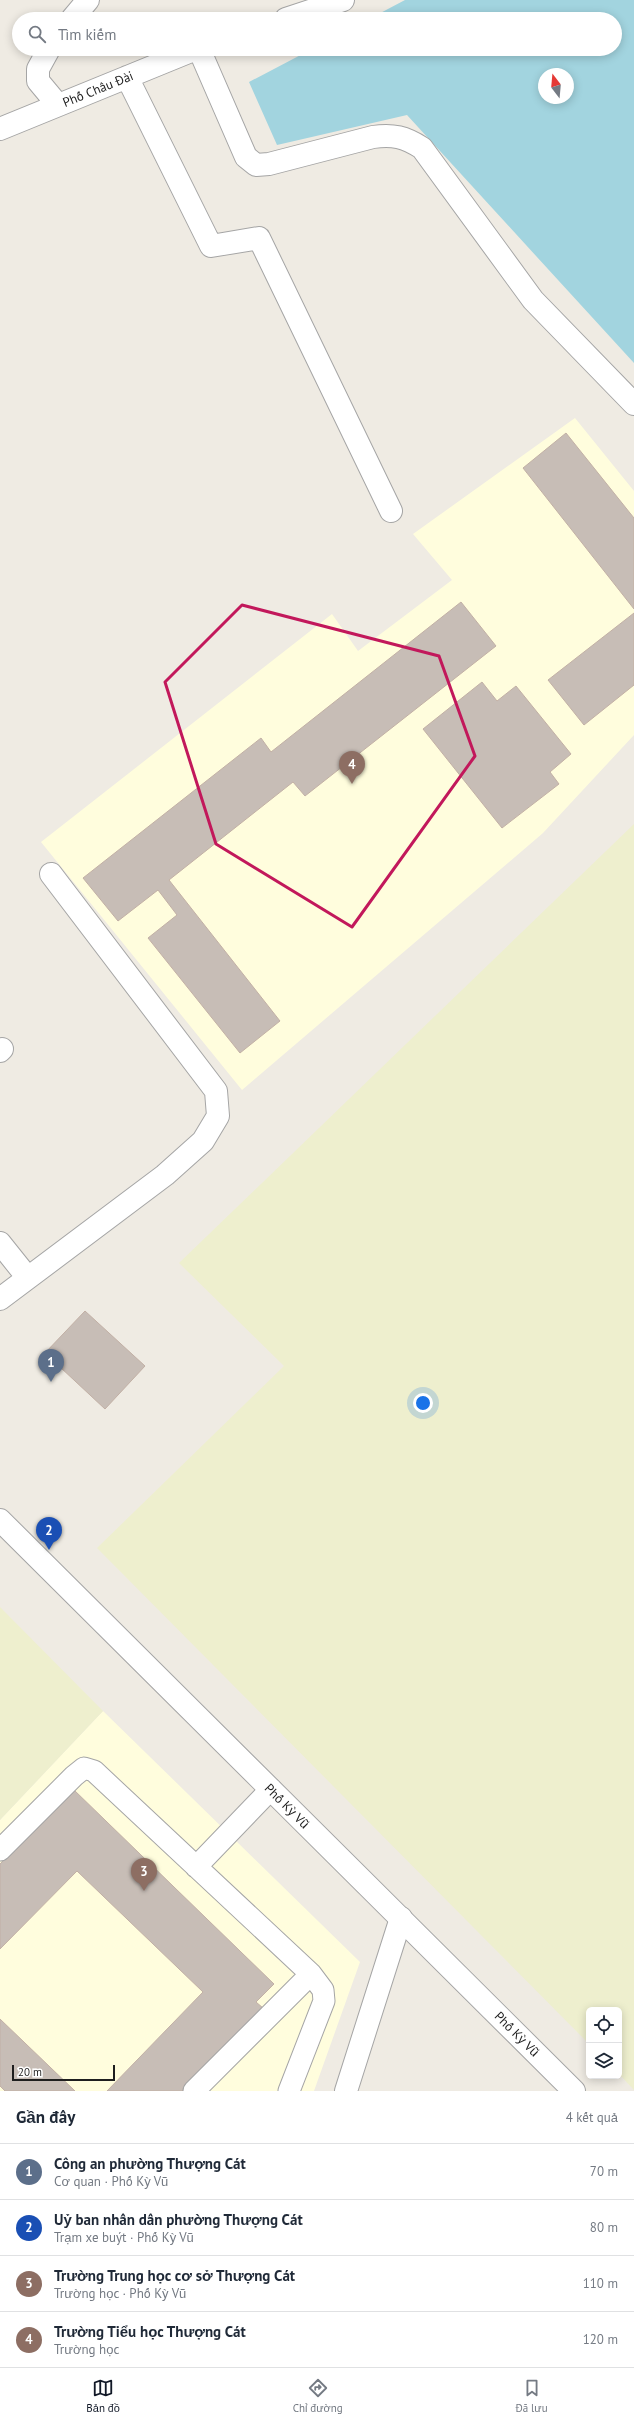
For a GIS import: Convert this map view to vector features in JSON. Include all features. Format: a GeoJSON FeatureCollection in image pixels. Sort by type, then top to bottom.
{"type":"FeatureCollection","features":[{"type":"Feature","properties":{"kind":"street"},"geometry":{"type":"LineString","coordinates":[[78,12],[88,0]]}},
{"type":"Feature","properties":{"kind":"street"},"geometry":{"type":"LineString","coordinates":[[307,12],[343,0]]}},
{"type":"Feature","properties":{"kind":"street"},"geometry":{"type":"LineString","coordinates":[[45,56],[38,69],[38,81],[58,105]]}},
{"type":"Feature","properties":{"kind":"street","name":"Phố Châu Đài"},"geometry":{"type":"LineString","coordinates":[[0,129],[180,56]]}},
{"type":"Feature","properties":{"kind":"street"},"geometry":{"type":"LineString","coordinates":[[201,56],[246,157],[256,165],[269,164],[374,137],[391,135],[408,139],[422,148],[533,300],[634,404]]}},
{"type":"Feature","properties":{"kind":"street"},"geometry":{"type":"LineString","coordinates":[[127,77],[211,246],[259,238],[391,511]]}},
{"type":"Feature","properties":{"kind":"street"},"geometry":{"type":"LineString","coordinates":[[0,1299],[165,1175],[203,1141],[218,1116],[216,1091],[51,874]]}},
{"type":"Feature","properties":{"kind":"street"},"geometry":{"type":"LineString","coordinates":[[0,1243],[28,1278]]}},
{"type":"Feature","properties":{"kind":"street","name":"Phố Kỳ Vũ"},"geometry":{"type":"LineString","coordinates":[[0,1520],[574,2091]]}},
{"type":"Feature","properties":{"kind":"street"},"geometry":{"type":"LineString","coordinates":[[346,2091],[401,1918]]}},
{"type":"Feature","properties":{"kind":"lane"},"geometry":{"type":"LineString","coordinates":[[0,1850],[84,1768],[94,1771],[311,1974],[323,1990],[324,2001],[289,2091]]}},
{"type":"Feature","properties":{"kind":"lane"},"geometry":{"type":"LineString","coordinates":[[196,1867],[270,1789]]}},
{"type":"Feature","properties":{"kind":"lane"},"geometry":{"type":"LineString","coordinates":[[194,2091],[311,1974]]}},
{"type":"Feature","properties":{"kind":"highlighted area"},"geometry":{"type":"Polygon","coordinates":[[[242,605],[439,656],[475,756],[352,927],[216,844],[165,682],[242,605]]]}},
{"type":"Feature","properties":{"kind":"shaded area"},"geometry":{"type":"Polygon","coordinates":[[[575,418],[634,491],[634,735],[543,833],[242,1090],[41,842],[332,614],[358,651],[452,580],[413,534],[575,418]]]}},
{"type":"Feature","properties":{"kind":"shaded area"},"geometry":{"type":"Polygon","coordinates":[[[103,1711],[360,1962],[314,2091],[0,2091],[0,1820],[103,1711]]]}},
{"type":"Feature","properties":{"kind":"green space"},"geometry":{"type":"Polygon","coordinates":[[[634,824],[634,2090],[622,2077],[622,2007],[586,2007],[586,2041],[97,1548],[284,1366],[179,1263],[634,824]]]}},
{"type":"Feature","properties":{"kind":"green space"},"geometry":{"type":"Polygon","coordinates":[[[0,1607],[103,1711],[0,1820],[0,1607]]]}},
{"type":"Feature","properties":{"kind":"water"},"geometry":{"type":"Polygon","coordinates":[[[405,0],[634,0],[634,363],[407,115],[277,145],[249,82],[299,56],[622,56],[622,12],[382,12],[405,0]]]}},
{"type":"Feature","properties":{"kind":"building"},"geometry":{"type":"Polygon","coordinates":[[[566,433],[634,518],[634,609],[523,468],[566,433]]]}},
{"type":"Feature","properties":{"kind":"building"},"geometry":{"type":"Polygon","coordinates":[[[461,602],[496,646],[305,796],[293,782],[169,880],[280,1021],[240,1053],[148,938],[177,915],[158,890],[118,921],[83,878],[261,738],[271,752],[461,602]]]}},
{"type":"Feature","properties":{"kind":"building"},"geometry":{"type":"Polygon","coordinates":[[[634,613],[634,685],[584,725],[548,680],[634,613]]]}},
{"type":"Feature","properties":{"kind":"building"},"geometry":{"type":"Polygon","coordinates":[[[482,682],[497,701],[516,686],[571,754],[550,772],[559,784],[502,828],[423,729],[482,682]]]}},
{"type":"Feature","properties":{"kind":"building"},"geometry":{"type":"Polygon","coordinates":[[[85,1311],[145,1366],[105,1409],[45,1353],[85,1311]]]}},
{"type":"Feature","properties":{"kind":"building"},"geometry":{"type":"Polygon","coordinates":[[[73,1789],[274,1984],[256,2002],[263,2008],[182,2091],[107,2091],[203,1992],[77,1871],[0,1949],[0,1864],[73,1789]]]}},
{"type":"Feature","properties":{"kind":"building"},"geometry":{"type":"Polygon","coordinates":[[[0,2019],[75,2091],[5,2091],[0,2086],[0,2019]]]}},
{"type":"Feature","properties":{"kind":"place","name":"Trường Tiểu học Thượng Cát"},"geometry":{"type":"Point","coordinates":[352,784]}},
{"type":"Feature","properties":{"kind":"place","name":"Công an phường Thượng Cát"},"geometry":{"type":"Point","coordinates":[51,1382]}},
{"type":"Feature","properties":{"kind":"place","name":"Uỷ ban nhân dân phường Thượng Cát"},"geometry":{"type":"Point","coordinates":[49,1550]}},
{"type":"Feature","properties":{"kind":"place","name":"Trường Trung học cơ sở Thượng Cát"},"geometry":{"type":"Point","coordinates":[144,1891]}}]}
